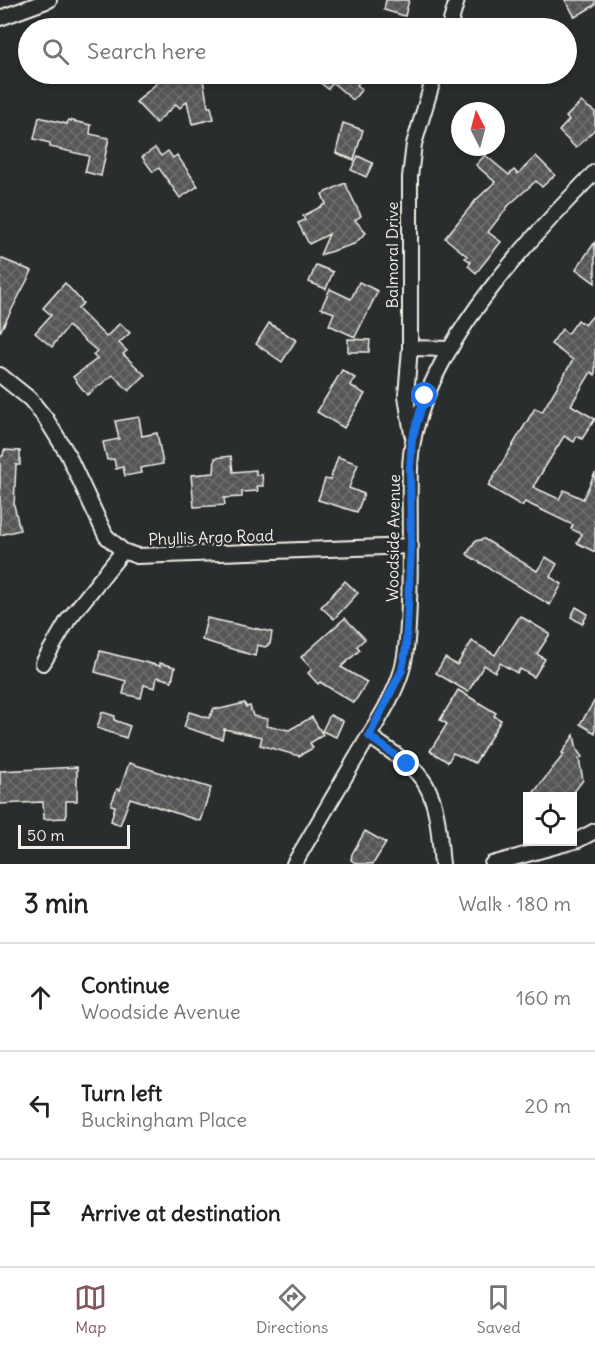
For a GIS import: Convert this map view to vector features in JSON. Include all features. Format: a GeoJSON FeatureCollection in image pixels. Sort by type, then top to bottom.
{"type":"FeatureCollection","features":[{"type":"Feature","properties":{"kind":"street"},"geometry":{"type":"LineString","coordinates":[[0,18],[49,0]]}},
{"type":"Feature","properties":{"kind":"street"},"geometry":{"type":"LineString","coordinates":[[451,18],[457,0]]}},
{"type":"Feature","properties":{"kind":"street","name":"Balmoral Drive"},"geometry":{"type":"LineString","coordinates":[[412,439],[406,396],[410,348],[410,177],[414,144],[432,84]]}},
{"type":"Feature","properties":{"kind":"street","name":"Woodside Avenue"},"geometry":{"type":"LineString","coordinates":[[294,864],[369,736],[402,670],[408,631],[412,439],[425,396],[450,349],[480,304],[537,233],[595,172]]}},
{"type":"Feature","properties":{"kind":"street"},"geometry":{"type":"LineString","coordinates":[[410,348],[450,349]]}},
{"type":"Feature","properties":{"kind":"street"},"geometry":{"type":"LineString","coordinates":[[0,375],[30,399],[46,418],[67,453],[106,536],[123,551],[68,620],[43,663]]}},
{"type":"Feature","properties":{"kind":"street","name":"Phyllis Argo Road"},"geometry":{"type":"LineString","coordinates":[[123,551],[137,556],[411,546]]}},
{"type":"Feature","properties":{"kind":"street"},"geometry":{"type":"LineString","coordinates":[[369,736],[407,764],[425,783],[434,812],[442,864]]}},
{"type":"Feature","properties":{"kind":"street"},"geometry":{"type":"LineString","coordinates":[[492,864],[578,840],[595,831]]}},
{"type":"Feature","properties":{"kind":"building"},"geometry":{"type":"Polygon","coordinates":[[[386,0],[409,0],[405,16],[384,10],[386,0]]]}},
{"type":"Feature","properties":{"kind":"building"},"geometry":{"type":"Polygon","coordinates":[[[565,0],[595,0],[595,5],[575,17],[565,0]]]}},
{"type":"Feature","properties":{"kind":"building"},"geometry":{"type":"Polygon","coordinates":[[[156,84],[204,84],[208,107],[211,107],[214,119],[192,124],[187,101],[180,108],[176,104],[156,123],[136,102],[156,84]]]}},
{"type":"Feature","properties":{"kind":"building"},"geometry":{"type":"Polygon","coordinates":[[[322,84],[332,84],[328,89],[322,84]]]}},
{"type":"Feature","properties":{"kind":"building"},"geometry":{"type":"Polygon","coordinates":[[[334,84],[358,84],[362,89],[353,100],[334,84]]]}},
{"type":"Feature","properties":{"kind":"building"},"geometry":{"type":"Polygon","coordinates":[[[581,102],[595,112],[595,129],[576,148],[559,131],[569,120],[566,117],[581,102]]]}},
{"type":"Feature","properties":{"kind":"building"},"geometry":{"type":"Polygon","coordinates":[[[39,117],[67,124],[68,120],[91,125],[90,134],[109,138],[101,176],[85,172],[89,156],[50,147],[50,143],[34,139],[39,117]]]}},
{"type":"Feature","properties":{"kind":"building"},"geometry":{"type":"Polygon","coordinates":[[[343,123],[363,130],[354,160],[336,153],[343,123]]]}},
{"type":"Feature","properties":{"kind":"building"},"geometry":{"type":"Polygon","coordinates":[[[155,148],[161,156],[168,151],[173,158],[177,155],[198,186],[180,198],[159,168],[153,172],[142,157],[155,148]]]}},
{"type":"Feature","properties":{"kind":"building"},"geometry":{"type":"Polygon","coordinates":[[[358,156],[373,163],[366,177],[351,170],[358,156]]]}},
{"type":"Feature","properties":{"kind":"building"},"geometry":{"type":"Polygon","coordinates":[[[486,156],[509,175],[514,170],[518,174],[536,156],[555,175],[542,187],[536,181],[509,205],[488,232],[501,242],[476,273],[468,266],[471,262],[465,258],[467,256],[445,238],[476,200],[495,182],[476,165],[486,156]]]}},
{"type":"Feature","properties":{"kind":"building"},"geometry":{"type":"Polygon","coordinates":[[[345,183],[361,216],[355,220],[366,233],[354,244],[320,255],[329,234],[309,244],[298,223],[305,220],[303,216],[326,204],[322,194],[345,183]]]}},
{"type":"Feature","properties":{"kind":"building"},"geometry":{"type":"Polygon","coordinates":[[[595,242],[595,283],[576,269],[595,242]]]}},
{"type":"Feature","properties":{"kind":"building"},"geometry":{"type":"Polygon","coordinates":[[[0,258],[32,271],[0,332],[0,258]]]}},
{"type":"Feature","properties":{"kind":"building"},"geometry":{"type":"Polygon","coordinates":[[[316,265],[333,272],[326,289],[309,282],[316,265]]]}},
{"type":"Feature","properties":{"kind":"building"},"geometry":{"type":"Polygon","coordinates":[[[359,282],[378,291],[355,337],[329,325],[334,313],[321,308],[330,289],[351,299],[359,282]]]}},
{"type":"Feature","properties":{"kind":"building"},"geometry":{"type":"Polygon","coordinates":[[[65,283],[83,303],[78,309],[106,337],[120,323],[130,333],[119,343],[127,351],[123,354],[145,375],[129,391],[113,375],[87,395],[73,377],[97,359],[93,355],[97,351],[68,326],[52,347],[35,333],[51,315],[43,308],[65,283]]]}},
{"type":"Feature","properties":{"kind":"building"},"geometry":{"type":"Polygon","coordinates":[[[595,313],[595,375],[591,372],[571,405],[595,419],[582,439],[577,436],[574,442],[564,436],[533,487],[559,499],[564,490],[583,499],[595,473],[595,552],[577,543],[582,534],[571,529],[573,525],[525,502],[522,506],[488,486],[535,408],[542,412],[573,360],[551,344],[562,329],[568,334],[578,320],[585,325],[595,313]]]}},
{"type":"Feature","properties":{"kind":"building"},"geometry":{"type":"Polygon","coordinates":[[[269,323],[296,340],[282,362],[256,344],[269,323]]]}},
{"type":"Feature","properties":{"kind":"building"},"geometry":{"type":"Polygon","coordinates":[[[348,339],[370,340],[369,352],[348,352],[348,339]]]}},
{"type":"Feature","properties":{"kind":"building"},"geometry":{"type":"Polygon","coordinates":[[[342,370],[355,378],[350,385],[365,394],[344,428],[317,412],[342,370]]]}},
{"type":"Feature","properties":{"kind":"building"},"geometry":{"type":"Polygon","coordinates":[[[139,417],[142,436],[157,433],[163,464],[140,468],[141,473],[125,476],[123,467],[116,469],[114,459],[107,460],[103,442],[119,439],[115,421],[139,417]]]}},
{"type":"Feature","properties":{"kind":"building"},"geometry":{"type":"Polygon","coordinates":[[[4,450],[20,451],[20,465],[16,465],[14,505],[20,530],[0,535],[0,456],[3,456],[4,450]]]}},
{"type":"Feature","properties":{"kind":"building"},"geometry":{"type":"Polygon","coordinates":[[[231,456],[233,472],[256,470],[256,475],[262,474],[263,486],[257,486],[258,491],[242,492],[242,497],[224,498],[225,505],[194,507],[191,475],[214,473],[215,458],[231,456]]]}},
{"type":"Feature","properties":{"kind":"building"},"geometry":{"type":"Polygon","coordinates":[[[338,457],[358,464],[349,488],[364,494],[357,512],[318,500],[325,479],[330,480],[338,457]]]}},
{"type":"Feature","properties":{"kind":"building"},"geometry":{"type":"Polygon","coordinates":[[[484,539],[537,571],[546,557],[557,564],[550,577],[562,584],[550,605],[467,554],[475,541],[484,539]]]}},
{"type":"Feature","properties":{"kind":"building"},"geometry":{"type":"Polygon","coordinates":[[[345,581],[358,593],[334,619],[321,607],[345,581]]]}},
{"type":"Feature","properties":{"kind":"building"},"geometry":{"type":"Polygon","coordinates":[[[576,607],[588,614],[582,624],[571,617],[576,607]]]}},
{"type":"Feature","properties":{"kind":"building"},"geometry":{"type":"Polygon","coordinates":[[[520,616],[550,634],[537,654],[545,659],[534,677],[520,669],[517,673],[500,663],[495,672],[484,665],[468,692],[436,673],[445,658],[457,665],[472,641],[495,655],[520,616]]]}},
{"type":"Feature","properties":{"kind":"building"},"geometry":{"type":"Polygon","coordinates":[[[207,618],[272,632],[270,644],[265,647],[257,645],[255,656],[202,640],[207,618]]]}},
{"type":"Feature","properties":{"kind":"building"},"geometry":{"type":"Polygon","coordinates":[[[345,618],[365,639],[357,646],[360,650],[341,667],[367,682],[354,703],[320,682],[318,684],[308,673],[312,669],[301,657],[345,618]]]}},
{"type":"Feature","properties":{"kind":"building"},"geometry":{"type":"Polygon","coordinates":[[[100,651],[160,666],[160,663],[175,667],[172,681],[157,677],[155,688],[144,685],[141,698],[123,694],[126,681],[95,672],[100,651]]]}},
{"type":"Feature","properties":{"kind":"building"},"geometry":{"type":"Polygon","coordinates":[[[458,690],[496,713],[494,716],[501,720],[475,763],[453,753],[448,762],[430,751],[447,724],[440,720],[458,690]]]}},
{"type":"Feature","properties":{"kind":"building"},"geometry":{"type":"Polygon","coordinates":[[[595,700],[595,733],[580,724],[595,700]]]}},
{"type":"Feature","properties":{"kind":"building"},"geometry":{"type":"Polygon","coordinates":[[[245,703],[246,707],[250,706],[253,716],[268,719],[266,726],[289,730],[312,717],[323,735],[310,743],[313,748],[299,756],[260,745],[262,737],[224,729],[222,739],[184,727],[189,712],[209,718],[214,708],[220,709],[245,703]]]}},
{"type":"Feature","properties":{"kind":"building"},"geometry":{"type":"Polygon","coordinates":[[[102,712],[115,716],[114,720],[130,726],[126,738],[97,728],[102,712]]]}},
{"type":"Feature","properties":{"kind":"building"},"geometry":{"type":"Polygon","coordinates":[[[330,715],[343,721],[336,737],[322,731],[330,715]]]}},
{"type":"Feature","properties":{"kind":"building"},"geometry":{"type":"Polygon","coordinates":[[[574,735],[577,750],[582,757],[579,759],[583,780],[574,792],[534,792],[564,754],[562,753],[574,735]]]}},
{"type":"Feature","properties":{"kind":"building"},"geometry":{"type":"Polygon","coordinates":[[[129,763],[211,788],[200,821],[130,798],[120,825],[111,821],[115,806],[111,805],[117,789],[120,790],[129,763]]]}},
{"type":"Feature","properties":{"kind":"building"},"geometry":{"type":"Polygon","coordinates":[[[77,767],[77,801],[66,801],[66,818],[44,819],[43,802],[0,804],[0,771],[77,767]]]}},
{"type":"Feature","properties":{"kind":"building"},"geometry":{"type":"Polygon","coordinates":[[[365,831],[386,843],[373,864],[357,864],[351,860],[352,854],[365,831]]]}},
{"type":"Feature","properties":{"kind":"route"},"geometry":{"type":"LineString","coordinates":[[407,764],[369,736],[402,670],[406,648],[411,546],[412,439],[425,396]]}}]}
